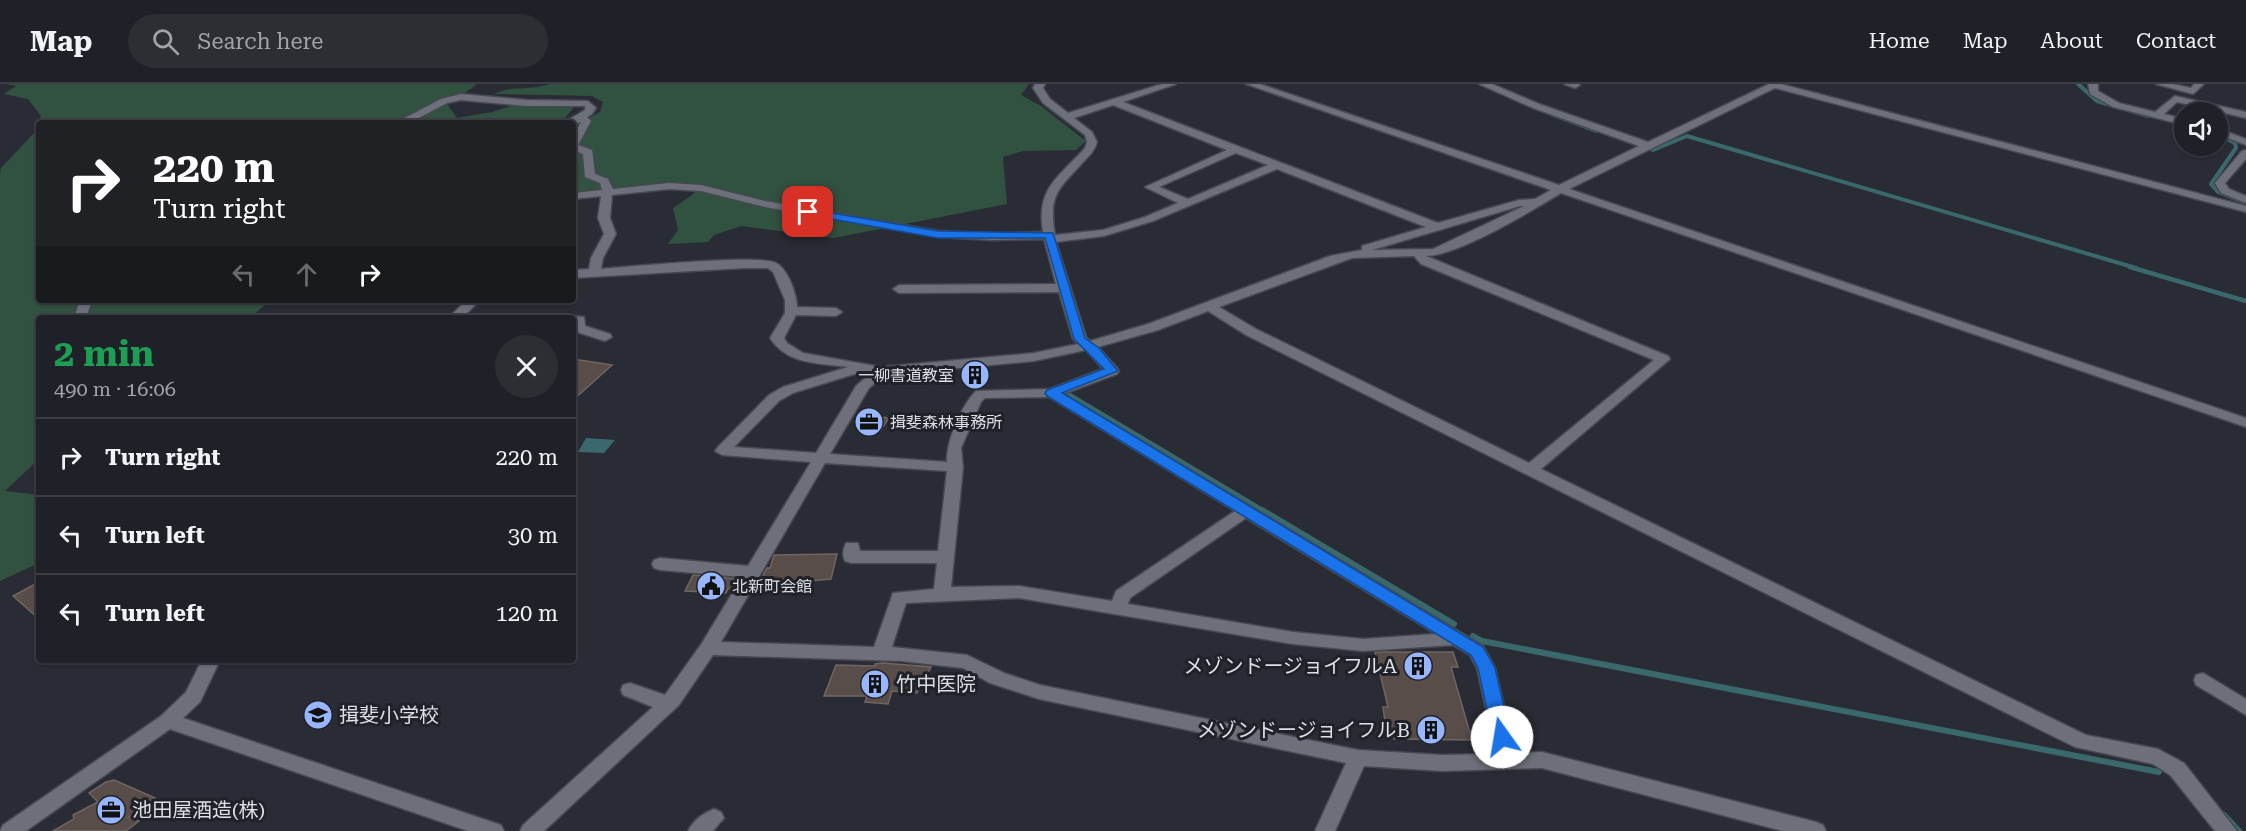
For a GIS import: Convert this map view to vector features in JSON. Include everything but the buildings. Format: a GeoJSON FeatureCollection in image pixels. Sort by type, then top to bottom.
{"type":"FeatureCollection","features":[{"type":"Feature","properties":{"kind":"street"},"geometry":{"type":"LineString","coordinates":[[952,594],[942,590],[955,467],[954,448],[975,400],[981,394],[1052,393],[1112,371],[1095,351],[1080,339],[1050,237],[1046,215],[1047,201],[1055,187],[1090,149],[1092,142],[1089,135],[1046,101],[1038,88],[1040,84]]}},
{"type":"Feature","properties":{"kind":"street"},"geometry":{"type":"LineString","coordinates":[[1066,117],[1171,84]]}},
{"type":"Feature","properties":{"kind":"street"},"geometry":{"type":"LineString","coordinates":[[1251,84],[2246,423]]}},
{"type":"Feature","properties":{"kind":"street"},"geometry":{"type":"LineString","coordinates":[[1569,84],[1575,85]]}},
{"type":"Feature","properties":{"kind":"street"},"geometry":{"type":"LineString","coordinates":[[2093,84],[2093,92],[2105,101],[2174,119]]}},
{"type":"Feature","properties":{"kind":"street"},"geometry":{"type":"LineString","coordinates":[[2161,84],[2193,91],[2199,84]]}},
{"type":"Feature","properties":{"kind":"street"},"geometry":{"type":"LineString","coordinates":[[1490,85],[1536,106],[1647,145]]}},
{"type":"Feature","properties":{"kind":"street"},"geometry":{"type":"LineString","coordinates":[[1352,254],[1435,252],[1513,217],[1560,188],[1774,85],[2246,209]]}},
{"type":"Feature","properties":{"kind":"street"},"geometry":{"type":"LineString","coordinates":[[408,120],[444,101],[461,97],[527,103],[588,104],[591,108],[589,112],[574,120]]}},
{"type":"Feature","properties":{"kind":"street"},"geometry":{"type":"LineString","coordinates":[[2157,115],[2175,99],[2246,115]]}},
{"type":"Feature","properties":{"kind":"street"},"geometry":{"type":"LineString","coordinates":[[1116,103],[1437,227]]}},
{"type":"Feature","properties":{"kind":"street"},"geometry":{"type":"LineString","coordinates":[[576,141],[586,121],[580,117]]}},
{"type":"Feature","properties":{"kind":"street"},"geometry":{"type":"LineString","coordinates":[[2228,135],[2246,142]]}},
{"type":"Feature","properties":{"kind":"street"},"geometry":{"type":"LineString","coordinates":[[576,148],[588,152],[591,171],[589,175],[604,181],[608,190],[604,218],[610,234],[597,258],[594,273]]}},
{"type":"Feature","properties":{"kind":"street"},"geometry":{"type":"LineString","coordinates":[[1190,203],[1150,187],[1237,149]]}},
{"type":"Feature","properties":{"kind":"street"},"geometry":{"type":"LineString","coordinates":[[2246,153],[2220,183],[2225,191],[2246,200]]}},
{"type":"Feature","properties":{"kind":"street"},"geometry":{"type":"LineString","coordinates":[[576,196],[669,186],[701,188],[776,206],[938,234],[1050,237],[1104,233],[1149,219],[1277,165]]}},
{"type":"Feature","properties":{"kind":"street"},"geometry":{"type":"LineString","coordinates":[[955,467],[722,451],[774,398],[788,390],[873,369],[1034,357],[1087,346],[1211,307],[1334,259],[1520,203],[1538,202]]}},
{"type":"Feature","properties":{"kind":"street"},"geometry":{"type":"LineString","coordinates":[[1418,254],[1425,261],[1663,359],[1531,469]]}},
{"type":"Feature","properties":{"kind":"street"},"geometry":{"type":"LineString","coordinates":[[576,274],[744,264],[771,265],[778,270],[791,300],[792,311],[787,324],[777,338],[782,346],[799,356],[873,369]]}},
{"type":"Feature","properties":{"kind":"street"},"geometry":{"type":"LineString","coordinates":[[987,290],[988,276]]}},
{"type":"Feature","properties":{"kind":"street"},"geometry":{"type":"LineString","coordinates":[[899,289],[1064,288]]}},
{"type":"Feature","properties":{"kind":"street"},"geometry":{"type":"LineString","coordinates":[[457,315],[471,303]]}},
{"type":"Feature","properties":{"kind":"street"},"geometry":{"type":"LineString","coordinates":[[1211,307],[1251,332],[2082,742],[2158,757],[2177,769],[2227,831]]}},
{"type":"Feature","properties":{"kind":"street"},"geometry":{"type":"LineString","coordinates":[[792,311],[836,312]]}},
{"type":"Feature","properties":{"kind":"street"},"geometry":{"type":"LineString","coordinates":[[576,320],[579,320],[579,328],[605,337]]}},
{"type":"Feature","properties":{"kind":"street"},"geometry":{"type":"LineString","coordinates":[[530,831],[667,705],[708,648],[873,369]]}},
{"type":"Feature","properties":{"kind":"street"},"geometry":{"type":"LineString","coordinates":[[1052,393],[1477,651],[1486,668],[1508,760]]}},
{"type":"Feature","properties":{"kind":"street"},"geometry":{"type":"LineString","coordinates":[[1118,609],[1122,595],[1246,510]]}},
{"type":"Feature","properties":{"kind":"street"},"geometry":{"type":"LineString","coordinates":[[852,548],[851,557],[946,557]]}},
{"type":"Feature","properties":{"kind":"street"},"geometry":{"type":"LineString","coordinates":[[660,564],[754,572]]}},
{"type":"Feature","properties":{"kind":"street"},"geometry":{"type":"LineString","coordinates":[[881,653],[899,597],[1019,592],[1293,638],[1363,645],[1448,640],[1456,637]]}},
{"type":"Feature","properties":{"kind":"street"},"geometry":{"type":"LineString","coordinates":[[708,648],[881,653],[967,662],[997,678],[1039,692],[1358,758],[1442,763],[1542,760],[1816,831]]}},
{"type":"Feature","properties":{"kind":"street"},"geometry":{"type":"LineString","coordinates":[[10,831],[168,721],[193,697],[210,663]]}},
{"type":"Feature","properties":{"kind":"street"},"geometry":{"type":"LineString","coordinates":[[2203,680],[2246,708]]}},
{"type":"Feature","properties":{"kind":"street"},"geometry":{"type":"LineString","coordinates":[[630,690],[667,705]]}},
{"type":"Feature","properties":{"kind":"street"},"geometry":{"type":"LineString","coordinates":[[168,721],[494,831]]}},
{"type":"Feature","properties":{"kind":"street"},"geometry":{"type":"LineString","coordinates":[[1325,831],[1358,758]]}},
{"type":"Feature","properties":{"kind":"street"},"geometry":{"type":"LineString","coordinates":[[698,831],[714,818]]}},
{"type":"Feature","properties":{"kind":"shaded area"},"geometry":{"type":"Polygon","coordinates":[[[6,84],[477,84],[448,105],[457,118],[492,112],[514,105],[576,105],[561,120],[40,120],[41,116],[28,99],[4,94],[16,86],[6,84]]]}},
{"type":"Feature","properties":{"kind":"shaded area"},"geometry":{"type":"Polygon","coordinates":[[[549,84],[1029,84],[1021,95],[1041,106],[1086,141],[1076,150],[1023,151],[1003,157],[1007,204],[834,238],[741,226],[714,235],[708,242],[668,244],[678,230],[673,208],[692,195],[702,184],[669,182],[576,192],[576,125],[600,112],[603,102],[592,96],[494,94],[549,84]]]}},
{"type":"Feature","properties":{"kind":"shaded area"},"geometry":{"type":"Polygon","coordinates":[[[36,129],[36,303],[267,303],[253,315],[36,315],[36,462],[5,491],[36,495],[36,564],[0,581],[0,174],[1,168],[36,129]]]}},
{"type":"Feature","properties":{"kind":"shaded area"},"geometry":{"type":"Polygon","coordinates":[[[586,438],[615,440],[604,453],[578,452],[586,438]]]}},
{"type":"Feature","properties":{"kind":"waterway"},"geometry":{"type":"LineString","coordinates":[[2078,84],[2097,101],[2148,116]]}},
{"type":"Feature","properties":{"kind":"waterway"},"geometry":{"type":"LineString","coordinates":[[1548,113],[1596,131]]}},
{"type":"Feature","properties":{"kind":"waterway"},"geometry":{"type":"LineString","coordinates":[[1645,147],[1653,150],[1687,136],[2136,268]]}},
{"type":"Feature","properties":{"kind":"waterway"},"geometry":{"type":"LineString","coordinates":[[2228,140],[2235,143],[2236,148],[2211,184],[2218,192],[2246,203]]}},
{"type":"Feature","properties":{"kind":"waterway"},"geometry":{"type":"LineString","coordinates":[[2130,267],[2246,301]]}},
{"type":"Feature","properties":{"kind":"waterway"},"geometry":{"type":"LineString","coordinates":[[1068,394],[1264,511]]}},
{"type":"Feature","properties":{"kind":"waterway"},"geometry":{"type":"LineString","coordinates":[[1262,510],[1454,624]]}},
{"type":"Feature","properties":{"kind":"waterway"},"geometry":{"type":"LineString","coordinates":[[1473,636],[1482,641],[2159,772]]}},
{"type":"Feature","properties":{"kind":"waterway"},"geometry":{"type":"LineString","coordinates":[[2224,815],[2239,831]]}},
{"type":"Feature","properties":{"kind":"place","name":"一柳書道教室"},"geometry":{"type":"Point","coordinates":[975,375]}},
{"type":"Feature","properties":{"kind":"place","name":"揖斐森林事務所"},"geometry":{"type":"Point","coordinates":[869,422]}},
{"type":"Feature","properties":{"kind":"place","name":"北新町会館"},"geometry":{"type":"Point","coordinates":[711,586]}},
{"type":"Feature","properties":{"kind":"place","name":"メゾンドージョイフルA"},"geometry":{"type":"Point","coordinates":[1418,666]}},
{"type":"Feature","properties":{"kind":"place","name":"竹中医院"},"geometry":{"type":"Point","coordinates":[875,684]}},
{"type":"Feature","properties":{"kind":"place","name":"揖斐小学校"},"geometry":{"type":"Point","coordinates":[318,715]}},
{"type":"Feature","properties":{"kind":"place","name":"メゾンドージョイフルB"},"geometry":{"type":"Point","coordinates":[1431,730]}},
{"type":"Feature","properties":{"kind":"place","name":"池田屋酒造(株)"},"geometry":{"type":"Point","coordinates":[111,810]}},
{"type":"Feature","properties":{"kind":"route"},"geometry":{"type":"LineString","coordinates":[[808,212],[938,234],[993,237],[1049,235],[1080,339],[1095,351],[1112,371],[1052,393],[1477,651],[1486,668],[1502,737]]}}]}
